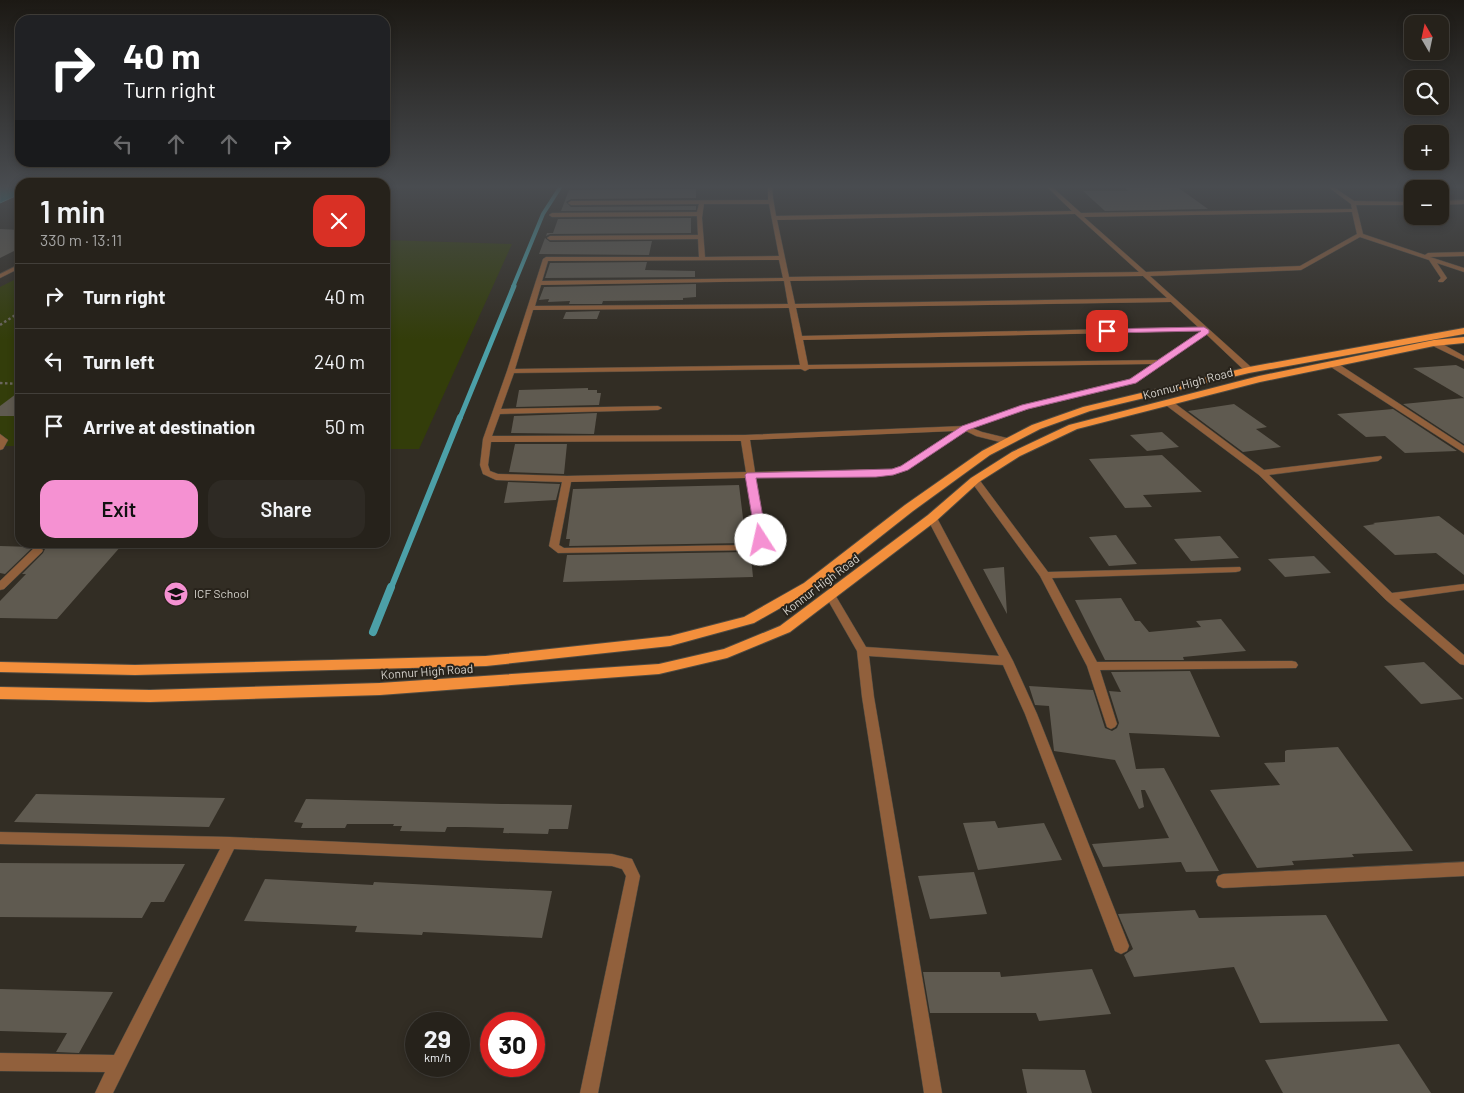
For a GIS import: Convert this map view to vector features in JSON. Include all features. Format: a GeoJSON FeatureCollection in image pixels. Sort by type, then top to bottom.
{"type":"FeatureCollection","features":[{"type":"Feature","properties":{"kind":"main road"},"geometry":{"type":"LineString","coordinates":[[0,667],[135,670],[486,661],[670,642],[749,620],[809,586],[916,503],[986,453],[1036,427],[1087,409],[1249,370],[1464,331]]}},
{"type":"Feature","properties":{"kind":"main road","name":"Konnur High Road"},"geometry":{"type":"LineString","coordinates":[[0,693],[150,696],[370,690],[658,669],[727,653],[785,629],[932,518],[975,480],[1016,454],[1073,427],[1170,404],[1259,379],[1434,344],[1464,340]]}},
{"type":"Feature","properties":{"kind":"street"},"geometry":{"type":"LineString","coordinates":[[550,238],[699,237]]}},
{"type":"Feature","properties":{"kind":"street"},"geometry":{"type":"LineString","coordinates":[[700,237],[702,258]]}},
{"type":"Feature","properties":{"kind":"street"},"geometry":{"type":"LineString","coordinates":[[778,237],[805,368]]}},
{"type":"Feature","properties":{"kind":"street"},"geometry":{"type":"LineString","coordinates":[[1104,237],[1249,370]]}},
{"type":"Feature","properties":{"kind":"street"},"geometry":{"type":"LineString","coordinates":[[538,283],[1145,274],[1297,269],[1356,237]]}},
{"type":"Feature","properties":{"kind":"street"},"geometry":{"type":"LineString","coordinates":[[1366,237],[1464,270]]}},
{"type":"Feature","properties":{"kind":"street"},"geometry":{"type":"LineString","coordinates":[[1419,255],[1464,254]]}},
{"type":"Feature","properties":{"kind":"street"},"geometry":{"type":"LineString","coordinates":[[782,258],[546,260],[511,372],[487,439],[484,465],[486,472],[496,477],[567,479],[876,474],[893,472],[904,468],[965,428],[1025,407],[1133,381],[1205,330]]}},
{"type":"Feature","properties":{"kind":"street"},"geometry":{"type":"LineString","coordinates":[[1430,259],[1444,278],[1441,281]]}},
{"type":"Feature","properties":{"kind":"street"},"geometry":{"type":"LineString","coordinates":[[0,276],[15,268]]}},
{"type":"Feature","properties":{"kind":"street"},"geometry":{"type":"LineString","coordinates":[[530,308],[1172,300]]}},
{"type":"Feature","properties":{"kind":"street"},"geometry":{"type":"LineString","coordinates":[[798,338],[1205,330]]}},
{"type":"Feature","properties":{"kind":"street"},"geometry":{"type":"LineString","coordinates":[[1434,344],[1464,359]]}},
{"type":"Feature","properties":{"kind":"street"},"geometry":{"type":"LineString","coordinates":[[511,372],[1160,362]]}},
{"type":"Feature","properties":{"kind":"street"},"geometry":{"type":"LineString","coordinates":[[1334,365],[1464,450]]}},
{"type":"Feature","properties":{"kind":"street"},"geometry":{"type":"LineString","coordinates":[[1170,404],[1262,472],[1390,597],[1464,661]]}},
{"type":"Feature","properties":{"kind":"street"},"geometry":{"type":"LineString","coordinates":[[496,412],[658,408]]}},
{"type":"Feature","properties":{"kind":"street"},"geometry":{"type":"LineString","coordinates":[[487,439],[745,438],[965,428],[979,434],[1008,441]]}},
{"type":"Feature","properties":{"kind":"street"},"geometry":{"type":"LineString","coordinates":[[0,437],[4,440],[0,447]]}},
{"type":"Feature","properties":{"kind":"street"},"geometry":{"type":"LineString","coordinates":[[567,479],[554,546],[562,550],[748,548],[761,540],[745,438]]}},
{"type":"Feature","properties":{"kind":"street"},"geometry":{"type":"LineString","coordinates":[[1262,472],[1378,458]]}},
{"type":"Feature","properties":{"kind":"street"},"geometry":{"type":"LineString","coordinates":[[975,480],[1045,576],[1093,666],[1111,724]]}},
{"type":"Feature","properties":{"kind":"street"},"geometry":{"type":"LineString","coordinates":[[932,518],[1007,661],[1031,714],[1121,946]]}},
{"type":"Feature","properties":{"kind":"street"},"geometry":{"type":"LineString","coordinates":[[0,587],[38,550]]}},
{"type":"Feature","properties":{"kind":"street"},"geometry":{"type":"LineString","coordinates":[[1045,576],[1236,569]]}},
{"type":"Feature","properties":{"kind":"street"},"geometry":{"type":"LineString","coordinates":[[1390,597],[1464,587]]}},
{"type":"Feature","properties":{"kind":"street"},"geometry":{"type":"LineString","coordinates":[[830,595],[863,651],[870,707],[933,1093]]}},
{"type":"Feature","properties":{"kind":"street"},"geometry":{"type":"LineString","coordinates":[[863,651],[1007,661]]}},
{"type":"Feature","properties":{"kind":"street"},"geometry":{"type":"LineString","coordinates":[[1093,666],[1292,665]]}},
{"type":"Feature","properties":{"kind":"street"},"geometry":{"type":"LineString","coordinates":[[0,838],[230,843],[612,860],[627,864],[633,876],[589,1093]]}},
{"type":"Feature","properties":{"kind":"street"},"geometry":{"type":"LineString","coordinates":[[104,1093],[230,843]]}},
{"type":"Feature","properties":{"kind":"street"},"geometry":{"type":"LineString","coordinates":[[1223,881],[1464,869]]}},
{"type":"Feature","properties":{"kind":"street"},"geometry":{"type":"LineString","coordinates":[[0,1062],[119,1064]]}},
{"type":"Feature","properties":{"kind":"path"},"geometry":{"type":"LineString","coordinates":[[0,325],[15,315]]}},
{"type":"Feature","properties":{"kind":"path"},"geometry":{"type":"LineString","coordinates":[[0,383],[15,384]]}},
{"type":"Feature","properties":{"kind":"green space"},"geometry":{"type":"Polygon","coordinates":[[[390,240],[512,244],[419,449],[390,449],[390,240]]]}},
{"type":"Feature","properties":{"kind":"green space"},"geometry":{"type":"Polygon","coordinates":[[[15,280],[15,446],[0,446],[0,287],[15,280]]]}},
{"type":"Feature","properties":{"kind":"building"},"geometry":{"type":"Polygon","coordinates":[[[0,237],[15,237],[15,250],[0,258],[0,237]]]}},
{"type":"Feature","properties":{"kind":"building"},"geometry":{"type":"Polygon","coordinates":[[[545,238],[550,242],[652,241],[649,255],[539,254],[545,238]]]}},
{"type":"Feature","properties":{"kind":"building"},"geometry":{"type":"Polygon","coordinates":[[[647,262],[645,270],[695,271],[695,277],[545,278],[550,263],[647,262]]]}},
{"type":"Feature","properties":{"kind":"building"},"geometry":{"type":"Polygon","coordinates":[[[696,284],[696,297],[683,298],[683,300],[603,301],[602,304],[569,304],[570,301],[548,302],[549,299],[539,300],[544,287],[696,284]]]}},
{"type":"Feature","properties":{"kind":"building"},"geometry":{"type":"Polygon","coordinates":[[[600,311],[597,319],[563,319],[566,312],[600,311]]]}},
{"type":"Feature","properties":{"kind":"building"},"geometry":{"type":"Polygon","coordinates":[[[1456,365],[1464,369],[1464,398],[1413,368],[1456,365]]]}},
{"type":"Feature","properties":{"kind":"building"},"geometry":{"type":"Polygon","coordinates":[[[588,388],[588,390],[597,390],[597,393],[601,393],[599,405],[516,407],[519,390],[588,388]]]}},
{"type":"Feature","properties":{"kind":"building"},"geometry":{"type":"Polygon","coordinates":[[[15,395],[15,416],[0,416],[0,406],[15,395]]]}},
{"type":"Feature","properties":{"kind":"building"},"geometry":{"type":"Polygon","coordinates":[[[1464,398],[1464,444],[1403,404],[1464,398]]]}},
{"type":"Feature","properties":{"kind":"building"},"geometry":{"type":"Polygon","coordinates":[[[1234,404],[1267,427],[1256,429],[1281,447],[1243,452],[1188,411],[1234,404]]]}},
{"type":"Feature","properties":{"kind":"building"},"geometry":{"type":"Polygon","coordinates":[[[1393,409],[1457,451],[1405,453],[1385,436],[1366,437],[1337,414],[1393,409]]]}},
{"type":"Feature","properties":{"kind":"building"},"geometry":{"type":"Polygon","coordinates":[[[597,413],[594,434],[511,433],[514,416],[597,413]]]}},
{"type":"Feature","properties":{"kind":"building"},"geometry":{"type":"Polygon","coordinates":[[[1162,432],[1179,447],[1147,451],[1130,435],[1162,432]]]}},
{"type":"Feature","properties":{"kind":"building"},"geometry":{"type":"Polygon","coordinates":[[[515,444],[567,444],[564,474],[509,472],[515,444]]]}},
{"type":"Feature","properties":{"kind":"building"},"geometry":{"type":"Polygon","coordinates":[[[1162,455],[1202,492],[1143,495],[1152,507],[1125,508],[1089,459],[1162,455]]]}},
{"type":"Feature","properties":{"kind":"building"},"geometry":{"type":"Polygon","coordinates":[[[508,482],[560,484],[556,500],[504,503],[508,482]]]}},
{"type":"Feature","properties":{"kind":"building"},"geometry":{"type":"Polygon","coordinates":[[[739,485],[746,543],[569,546],[570,539],[566,539],[573,489],[739,485]]]}},
{"type":"Feature","properties":{"kind":"building"},"geometry":{"type":"Polygon","coordinates":[[[1439,516],[1464,535],[1464,575],[1436,553],[1395,555],[1363,526],[1375,524],[1373,523],[1439,516]]]}},
{"type":"Feature","properties":{"kind":"building"},"geometry":{"type":"Polygon","coordinates":[[[1116,535],[1137,564],[1109,566],[1089,537],[1116,535]]]}},
{"type":"Feature","properties":{"kind":"building"},"geometry":{"type":"Polygon","coordinates":[[[1220,536],[1239,558],[1191,561],[1174,539],[1220,536]]]}},
{"type":"Feature","properties":{"kind":"building"},"geometry":{"type":"Polygon","coordinates":[[[0,546],[32,548],[5,574],[0,573],[0,546]]]}},
{"type":"Feature","properties":{"kind":"building"},"geometry":{"type":"Polygon","coordinates":[[[43,548],[119,548],[57,619],[0,618],[0,601],[26,574],[22,574],[45,549],[43,548]]]}},
{"type":"Feature","properties":{"kind":"building"},"geometry":{"type":"Polygon","coordinates":[[[747,552],[748,557],[751,557],[753,577],[563,582],[567,555],[747,552]]]}},
{"type":"Feature","properties":{"kind":"building"},"geometry":{"type":"Polygon","coordinates":[[[1314,556],[1331,573],[1285,577],[1268,559],[1314,556]]]}},
{"type":"Feature","properties":{"kind":"building"},"geometry":{"type":"Polygon","coordinates":[[[1004,567],[1007,614],[983,569],[1004,567]]]}},
{"type":"Feature","properties":{"kind":"building"},"geometry":{"type":"Polygon","coordinates":[[[1121,598],[1135,621],[1140,621],[1149,632],[1201,627],[1196,621],[1221,619],[1246,651],[1183,657],[1184,660],[1105,660],[1075,600],[1121,598]]]}},
{"type":"Feature","properties":{"kind":"building"},"geometry":{"type":"Polygon","coordinates":[[[1424,662],[1463,699],[1421,704],[1384,666],[1424,662]]]}},
{"type":"Feature","properties":{"kind":"building"},"geometry":{"type":"Polygon","coordinates":[[[1190,671],[1220,737],[1129,733],[1136,769],[1164,768],[1219,871],[1186,872],[1181,862],[1103,867],[1092,844],[1169,838],[1145,790],[1141,790],[1144,807],[1139,809],[1115,760],[1054,751],[1049,706],[1035,705],[1029,686],[1093,690],[1105,728],[1112,731],[1117,728],[1119,723],[1109,691],[1121,692],[1111,672],[1190,671]]]}},
{"type":"Feature","properties":{"kind":"building"},"geometry":{"type":"Polygon","coordinates":[[[1338,747],[1413,851],[1352,854],[1354,857],[1292,861],[1294,865],[1257,868],[1210,790],[1280,785],[1264,763],[1285,762],[1285,751],[1287,750],[1338,747]]]}},
{"type":"Feature","properties":{"kind":"building"},"geometry":{"type":"Polygon","coordinates":[[[36,794],[225,798],[209,827],[14,822],[36,794]]]}},
{"type":"Feature","properties":{"kind":"building"},"geometry":{"type":"Polygon","coordinates":[[[306,799],[572,805],[568,829],[549,829],[548,834],[503,833],[504,828],[465,827],[447,827],[445,832],[400,831],[402,826],[393,826],[394,824],[347,824],[345,828],[301,828],[303,823],[294,822],[306,799]]]}},
{"type":"Feature","properties":{"kind":"building"},"geometry":{"type":"Polygon","coordinates":[[[995,821],[998,828],[1044,823],[1062,860],[978,870],[963,823],[995,821]]]}},
{"type":"Feature","properties":{"kind":"building"},"geometry":{"type":"Polygon","coordinates":[[[0,863],[185,864],[164,902],[151,902],[142,918],[0,917],[0,863]]]}},
{"type":"Feature","properties":{"kind":"building"},"geometry":{"type":"Polygon","coordinates":[[[974,872],[987,914],[930,919],[918,876],[974,872]]]}},
{"type":"Feature","properties":{"kind":"building"},"geometry":{"type":"Polygon","coordinates":[[[265,879],[373,885],[374,882],[552,891],[542,938],[423,932],[422,935],[355,932],[357,926],[244,921],[265,879]]]}},
{"type":"Feature","properties":{"kind":"building"},"geometry":{"type":"Polygon","coordinates":[[[1195,910],[1199,918],[1326,915],[1388,1021],[1260,1023],[1234,967],[1134,977],[1124,955],[1133,949],[1118,914],[1195,910]]]}},
{"type":"Feature","properties":{"kind":"building"},"geometry":{"type":"Polygon","coordinates":[[[1092,969],[1111,1014],[1039,1021],[1036,1013],[930,1013],[923,972],[1000,972],[1001,977],[1092,969]]]}},
{"type":"Feature","properties":{"kind":"building"},"geometry":{"type":"Polygon","coordinates":[[[0,989],[113,992],[79,1053],[56,1052],[67,1033],[0,1031],[0,989]]]}},
{"type":"Feature","properties":{"kind":"building"},"geometry":{"type":"Polygon","coordinates":[[[1399,1044],[1431,1093],[1283,1093],[1265,1060],[1399,1044]]]}},
{"type":"Feature","properties":{"kind":"building"},"geometry":{"type":"Polygon","coordinates":[[[1022,1069],[1085,1070],[1092,1093],[1027,1093],[1022,1069]]]}},
{"type":"Feature","properties":{"kind":"waterway"},"geometry":{"type":"LineString","coordinates":[[513,287],[534,237]]}},
{"type":"Feature","properties":{"kind":"waterway"},"geometry":{"type":"LineString","coordinates":[[460,418],[514,286]]}},
{"type":"Feature","properties":{"kind":"waterway"},"geometry":{"type":"LineString","coordinates":[[391,588],[460,417]]}},
{"type":"Feature","properties":{"kind":"waterway"},"geometry":{"type":"LineString","coordinates":[[373,632],[391,587]]}},
{"type":"Feature","properties":{"kind":"place","name":"ICF School"},"geometry":{"type":"Point","coordinates":[176,594]}},
{"type":"Feature","properties":{"kind":"route"},"geometry":{"type":"LineString","coordinates":[[761,540],[750,475],[876,474],[893,472],[904,468],[965,428],[1025,407],[1133,381],[1206,331],[1204,329],[1107,331]]}}]}
